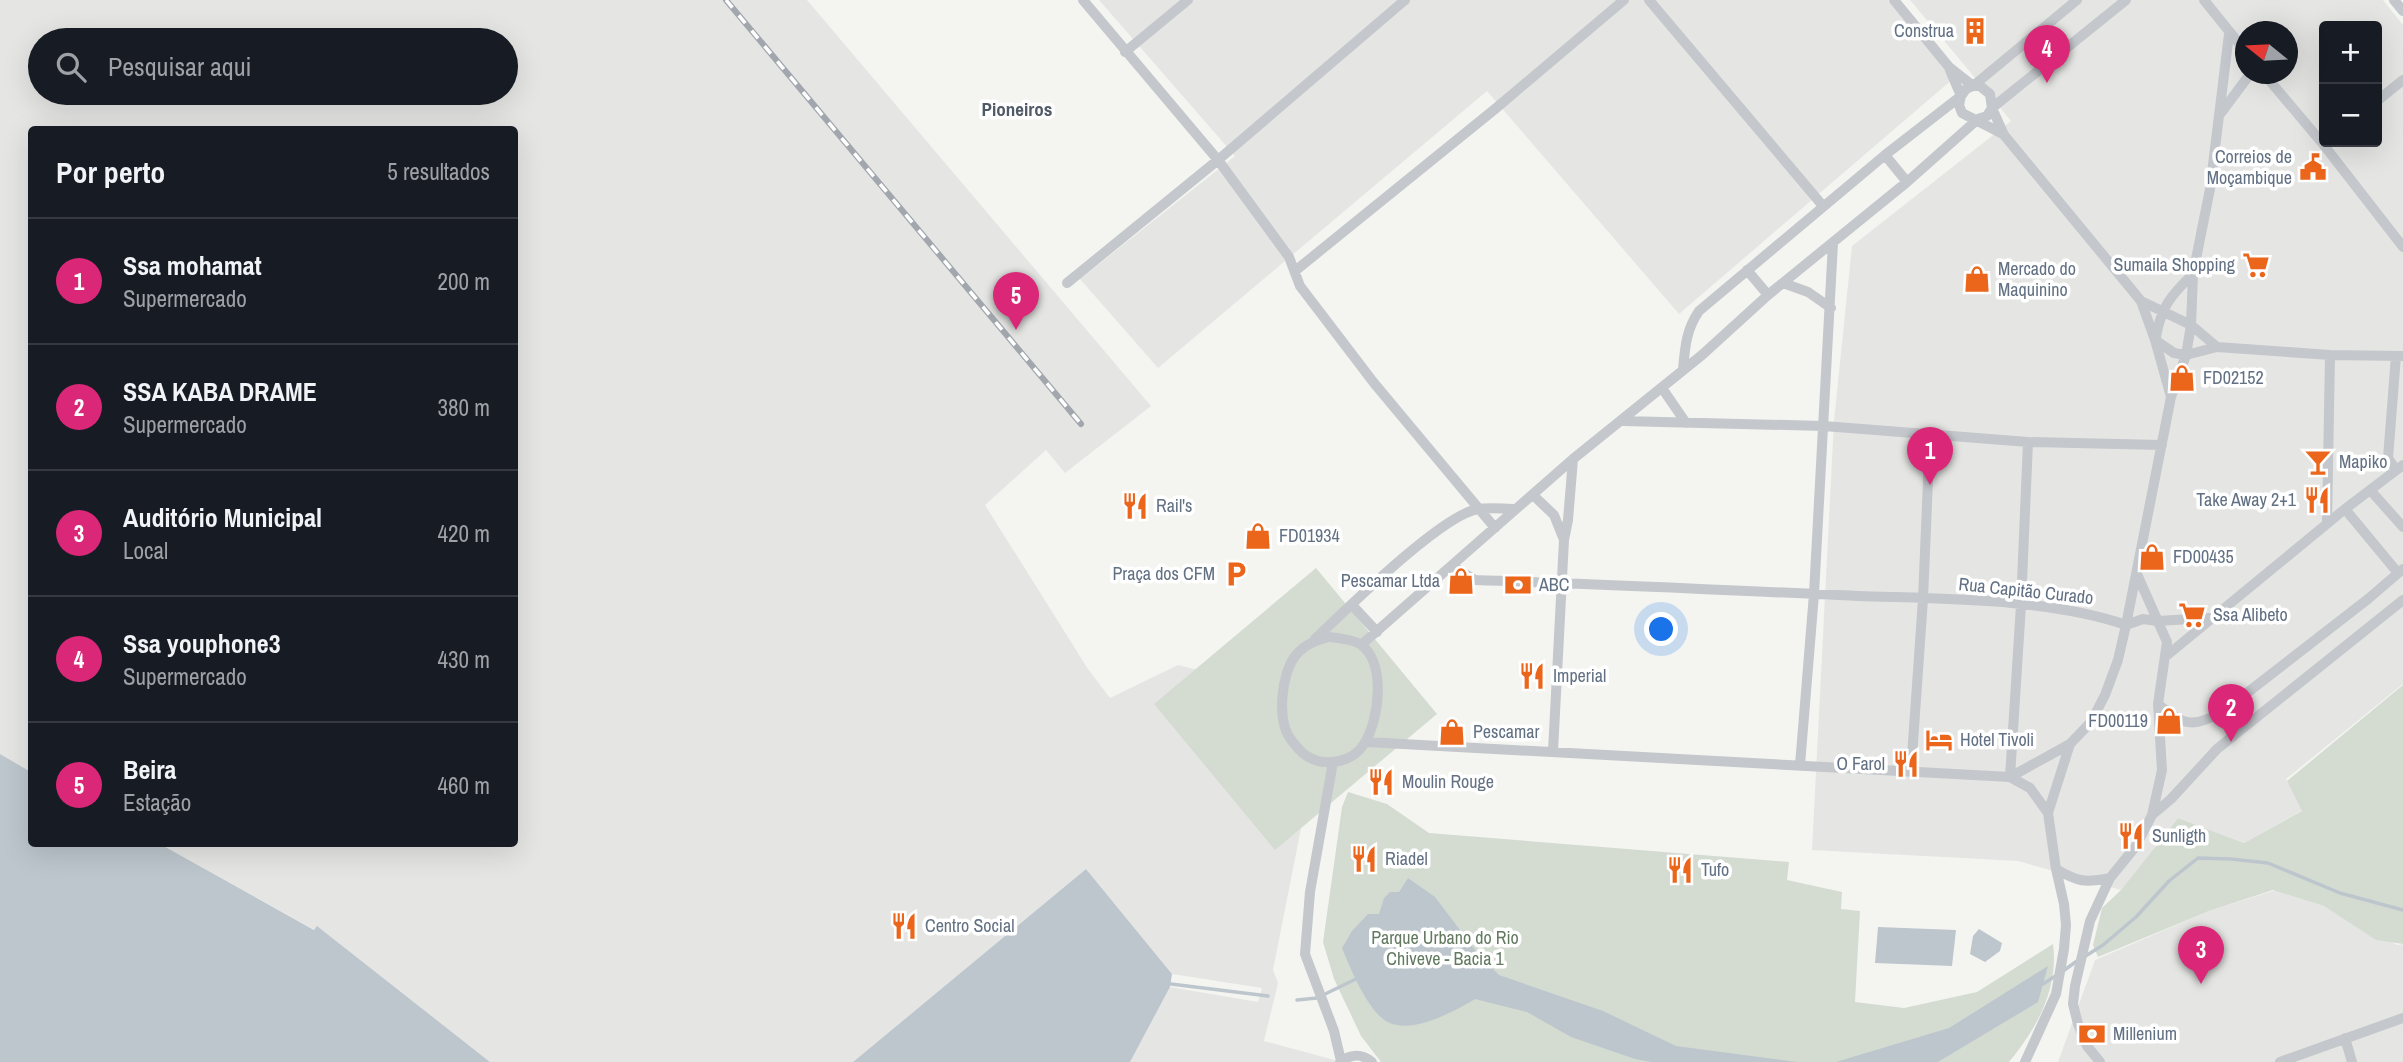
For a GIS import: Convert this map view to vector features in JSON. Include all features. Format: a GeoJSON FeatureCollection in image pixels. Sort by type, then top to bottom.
{"type":"FeatureCollection","features":[{"type":"Feature","properties":{"kind":"street"},"geometry":{"type":"LineString","coordinates":[[1083,0],[1218,160],[1289,257],[1300,285],[1374,383],[1495,528]]}},
{"type":"Feature","properties":{"kind":"street"},"geometry":{"type":"LineString","coordinates":[[1125,52],[1188,0]]}},
{"type":"Feature","properties":{"kind":"street"},"geometry":{"type":"LineString","coordinates":[[1067,282],[1218,160],[1405,0]]}},
{"type":"Feature","properties":{"kind":"street"},"geometry":{"type":"LineString","coordinates":[[1295,271],[1495,109],[1624,0]]}},
{"type":"Feature","properties":{"kind":"street"},"geometry":{"type":"LineString","coordinates":[[1649,0],[1823,206]]}},
{"type":"Feature","properties":{"kind":"street"},"geometry":{"type":"LineString","coordinates":[[1894,0],[1949,67],[1973,86],[1986,89],[2004,135],[2141,301],[2171,397]]}},
{"type":"Feature","properties":{"kind":"street"},"geometry":{"type":"LineString","coordinates":[[1683,370],[1686,336],[1699,311],[1823,206],[2077,0]]}},
{"type":"Feature","properties":{"kind":"street"},"geometry":{"type":"LineString","coordinates":[[1362,645],[1532,495],[1662,388],[1768,295],[1907,182],[1978,119],[1987,116],[1992,108],[2126,0]]}},
{"type":"Feature","properties":{"kind":"street"},"geometry":{"type":"LineString","coordinates":[[2204,0],[2235,41]]}},
{"type":"Feature","properties":{"kind":"street"},"geometry":{"type":"LineString","coordinates":[[2394,0],[2403,11]]}},
{"type":"Feature","properties":{"kind":"street"},"geometry":{"type":"LineString","coordinates":[[2010,776],[2070,744],[2091,722],[2118,660],[2171,397],[2186,355],[2191,325],[2193,274],[2210,189],[2229,34]]}},
{"type":"Feature","properties":{"kind":"street"},"geometry":{"type":"LineString","coordinates":[[1949,67],[1961,96],[1959,105],[1962,113],[1969,118],[1978,119],[2004,135]]}},
{"type":"Feature","properties":{"kind":"street"},"geometry":{"type":"LineString","coordinates":[[2382,97],[2403,80]]}},
{"type":"Feature","properties":{"kind":"street"},"geometry":{"type":"LineString","coordinates":[[2220,116],[2243,84]]}},
{"type":"Feature","properties":{"kind":"street"},"geometry":{"type":"LineString","coordinates":[[2273,84],[2319,137]]}},
{"type":"Feature","properties":{"kind":"street"},"geometry":{"type":"LineString","coordinates":[[2327,147],[2403,247]]}},
{"type":"Feature","properties":{"kind":"street"},"geometry":{"type":"LineString","coordinates":[[1885,155],[1907,182]]}},
{"type":"Feature","properties":{"kind":"street"},"geometry":{"type":"LineString","coordinates":[[1800,765],[1814,594],[1833,243]]}},
{"type":"Feature","properties":{"kind":"street"},"geometry":{"type":"LineString","coordinates":[[1747,270],[1768,295]]}},
{"type":"Feature","properties":{"kind":"street"},"geometry":{"type":"LineString","coordinates":[[2155,340],[2162,312],[2171,296],[2193,274]]}},
{"type":"Feature","properties":{"kind":"street"},"geometry":{"type":"LineString","coordinates":[[1783,283],[1808,292],[1830,308]]}},
{"type":"Feature","properties":{"kind":"street"},"geometry":{"type":"LineString","coordinates":[[2141,301],[2191,325],[2217,347]]}},
{"type":"Feature","properties":{"kind":"street"},"geometry":{"type":"LineString","coordinates":[[2155,340],[2174,353],[2186,355],[2217,347],[2330,355],[2399,356],[2388,458],[2399,468],[2165,657]]}},
{"type":"Feature","properties":{"kind":"street"},"geometry":{"type":"LineString","coordinates":[[2327,524],[2330,355]]}},
{"type":"Feature","properties":{"kind":"street"},"geometry":{"type":"LineString","coordinates":[[1662,388],[1686,423]]}},
{"type":"Feature","properties":{"kind":"street"},"geometry":{"type":"LineString","coordinates":[[1623,421],[1824,426],[2028,442],[2162,445]]}},
{"type":"Feature","properties":{"kind":"street"},"geometry":{"type":"LineString","coordinates":[[1911,771],[1923,599],[1930,433]]}},
{"type":"Feature","properties":{"kind":"street"},"geometry":{"type":"LineString","coordinates":[[2010,776],[2028,442]]}},
{"type":"Feature","properties":{"kind":"street"},"geometry":{"type":"LineString","coordinates":[[1553,751],[1564,540],[1573,460]]}},
{"type":"Feature","properties":{"kind":"street"},"geometry":{"type":"LineString","coordinates":[[2371,491],[2403,527]]}},
{"type":"Feature","properties":{"kind":"street"},"geometry":{"type":"LineString","coordinates":[[1532,495],[1554,515],[1564,540]]}},
{"type":"Feature","properties":{"kind":"street"},"geometry":{"type":"LineString","coordinates":[[1313,641],[1329,637],[1343,638],[1362,645],[1374,663],[1378,686],[1377,711],[1366,742],[1359,751],[1346,759],[1333,762],[1319,761],[1307,756],[1286,734],[1282,704],[1286,674],[1297,654],[1443,526],[1477,509],[1516,509]]}},
{"type":"Feature","properties":{"kind":"street"},"geometry":{"type":"LineString","coordinates":[[2158,704],[2179,720],[2192,723],[2205,721],[2225,710],[2401,571],[2345,509]]}},
{"type":"Feature","properties":{"kind":"street","name":"Rua Capitão Curado"},"geometry":{"type":"LineString","coordinates":[[1452,566],[1475,580],[2021,605],[2103,617],[2126,625]]}},
{"type":"Feature","properties":{"kind":"street"},"geometry":{"type":"LineString","coordinates":[[2100,1062],[2087,1046],[2078,1024],[2073,1003],[2076,986],[2090,921],[2110,878],[2136,846],[2152,815],[2162,770],[2158,704],[2167,642],[2137,574]]}},
{"type":"Feature","properties":{"kind":"street"},"geometry":{"type":"LineString","coordinates":[[2368,599],[2381,617]]}},
{"type":"Feature","properties":{"kind":"street"},"geometry":{"type":"LineString","coordinates":[[2152,815],[2171,799],[2217,749],[2403,600]]}},
{"type":"Feature","properties":{"kind":"street"},"geometry":{"type":"LineString","coordinates":[[1352,605],[1377,632]]}},
{"type":"Feature","properties":{"kind":"street"},"geometry":{"type":"LineString","coordinates":[[2126,625],[2143,619],[2157,621],[2210,618]]}},
{"type":"Feature","properties":{"kind":"street"},"geometry":{"type":"LineString","coordinates":[[1366,742],[2010,776],[2030,788],[2048,813]]}},
{"type":"Feature","properties":{"kind":"street"},"geometry":{"type":"LineString","coordinates":[[2025,1062],[2056,994],[2066,925],[2048,813],[2070,744]]}},
{"type":"Feature","properties":{"kind":"street"},"geometry":{"type":"LineString","coordinates":[[1333,762],[1310,892],[1305,954],[1334,1031],[1341,1061],[1355,1055],[1366,1057],[1372,1062]]}},
{"type":"Feature","properties":{"kind":"street"},"geometry":{"type":"LineString","coordinates":[[2056,869],[2087,883],[2110,878]]}},
{"type":"Feature","properties":{"kind":"street"},"geometry":{"type":"LineString","coordinates":[[2280,1062],[2403,1018]]}},
{"type":"Feature","properties":{"kind":"street"},"geometry":{"type":"LineString","coordinates":[[1334,1031],[1355,1055]]}},
{"type":"Feature","properties":{"kind":"street"},"geometry":{"type":"LineString","coordinates":[[2345,1038],[2352,1062]]}},
{"type":"Feature","properties":{"kind":"shaded area"},"geometry":{"type":"Polygon","coordinates":[[[0,0],[807,0],[1151,406],[1065,473],[1046,450],[985,505],[1088,669],[1110,698],[1178,665],[1202,671],[1311,778],[1273,970],[1278,983],[1264,1041],[1342,1062],[1130,1062],[1170,987],[1258,1002],[1262,988],[1172,974],[1086,869],[853,1062],[490,1062],[318,927],[315,930],[165,847],[518,847],[518,126],[28,126],[28,770],[0,754],[0,0]]]}},
{"type":"Feature","properties":{"kind":"shaded area"},"geometry":{"type":"Polygon","coordinates":[[[1099,0],[1888,0],[1954,78],[1679,314],[1487,91],[1158,368],[1080,279],[1235,156],[1099,0]]]}},
{"type":"Feature","properties":{"kind":"shaded area"},"geometry":{"type":"Polygon","coordinates":[[[1910,0],[2383,0],[2403,25],[2403,684],[2286,779],[2303,810],[2244,843],[2178,818],[2121,890],[2018,861],[1812,850],[1834,421],[1852,246],[2011,121],[1910,0]]]}},
{"type":"Feature","properties":{"kind":"shaded area"},"geometry":{"type":"Polygon","coordinates":[[[0,754],[28,770],[28,847],[165,847],[314,930],[317,926],[490,1062],[0,1062],[0,754]]]}},
{"type":"Feature","properties":{"kind":"shaded area"},"geometry":{"type":"Polygon","coordinates":[[[1086,869],[1172,974],[1170,987],[1130,1062],[853,1062],[1086,869]]]}},
{"type":"Feature","properties":{"kind":"shaded area"},"geometry":{"type":"Polygon","coordinates":[[[1408,878],[1435,897],[1479,955],[1499,975],[1603,1011],[1676,1046],[1797,1062],[1651,1062],[1635,1059],[1571,1037],[1527,1012],[1475,999],[1430,1021],[1404,1026],[1393,1024],[1383,1019],[1370,1005],[1342,948],[1352,931],[1368,914],[1379,914],[1384,898],[1390,892],[1399,892],[1408,878]]]}},
{"type":"Feature","properties":{"kind":"shaded area"},"geometry":{"type":"Polygon","coordinates":[[[2276,890],[2324,906],[2397,945],[2403,944],[2403,1062],[2058,1062],[2095,960],[2209,911],[2276,890]]]}},
{"type":"Feature","properties":{"kind":"shaded area"},"geometry":{"type":"Polygon","coordinates":[[[1878,927],[1956,930],[1952,966],[1875,963],[1878,927]]]}},
{"type":"Feature","properties":{"kind":"shaded area"},"geometry":{"type":"Polygon","coordinates":[[[1979,929],[2002,943],[2000,951],[1985,962],[1970,954],[1973,936],[1979,929]]]}},
{"type":"Feature","properties":{"kind":"shaded area"},"geometry":{"type":"Polygon","coordinates":[[[2048,966],[2038,1002],[1938,1062],[1836,1062],[1949,1028],[2048,966]]]}},
{"type":"Feature","properties":{"kind":"green space"},"geometry":{"type":"Polygon","coordinates":[[[1316,568],[1437,714],[1275,850],[1154,704],[1316,568]]]}},
{"type":"Feature","properties":{"kind":"green space"},"geometry":{"type":"Polygon","coordinates":[[[2403,685],[2403,944],[2376,940],[2324,906],[2273,890],[2209,911],[2098,957],[2093,945],[2102,908],[2121,890],[2178,818],[2244,843],[2302,811],[2287,781],[2403,685]]]}},
{"type":"Feature","properties":{"kind":"green space","name":"Parque Urbano do Rio Chiveve - Bacia 1"},"geometry":{"type":"Polygon","coordinates":[[[1348,792],[1387,804],[1429,833],[1789,862],[1787,880],[1842,892],[1841,909],[1860,911],[1855,1002],[1904,1008],[1977,992],[2053,944],[2053,976],[2049,992],[2029,1036],[2009,1062],[1381,1062],[1361,1036],[1334,979],[1323,942],[1342,807],[1348,792]]]}},
{"type":"Feature","properties":{"kind":"waterway"},"geometry":{"type":"LineString","coordinates":[[2084,957],[2136,917],[2169,881],[2198,858],[2268,863],[2340,893],[2403,910]]}},
{"type":"Feature","properties":{"kind":"waterway"},"geometry":{"type":"LineString","coordinates":[[2063,971],[2077,961]]}},
{"type":"Feature","properties":{"kind":"waterway"},"geometry":{"type":"LineString","coordinates":[[2043,984],[2057,975]]}},
{"type":"Feature","properties":{"kind":"waterway"},"geometry":{"type":"LineString","coordinates":[[1297,1000],[1317,998],[1360,977]]}},
{"type":"Feature","properties":{"kind":"waterway"},"geometry":{"type":"LineString","coordinates":[[1171,984],[1268,996]]}},
{"type":"Feature","properties":{"kind":"railway"},"geometry":{"type":"LineString","coordinates":[[726,0],[1081,424]]}},
{"type":"Feature","properties":{"kind":"place","name":"Construa"},"geometry":{"type":"Point","coordinates":[1975,31]}},
{"type":"Feature","properties":{"kind":"place","name":"Ssa youphone3"},"geometry":{"type":"Point","coordinates":[2047,83]}},
{"type":"Feature","properties":{"kind":"place","name":"Correios de Moçambique"},"geometry":{"type":"Point","coordinates":[2313,167]}},
{"type":"Feature","properties":{"kind":"place","name":"Sumaila Shopping"},"geometry":{"type":"Point","coordinates":[2256,265]}},
{"type":"Feature","properties":{"kind":"place","name":"Mercado do Maquinino"},"geometry":{"type":"Point","coordinates":[1977,279]}},
{"type":"Feature","properties":{"kind":"place","name":"Beira"},"geometry":{"type":"Point","coordinates":[1016,330]}},
{"type":"Feature","properties":{"kind":"place","name":"FD02152"},"geometry":{"type":"Point","coordinates":[2182,378]}},
{"type":"Feature","properties":{"kind":"place","name":"Mapiko"},"geometry":{"type":"Point","coordinates":[2318,462]}},
{"type":"Feature","properties":{"kind":"place","name":"Ssa mohamat"},"geometry":{"type":"Point","coordinates":[1930,485]}},
{"type":"Feature","properties":{"kind":"place","name":"Take Away 2+1"},"geometry":{"type":"Point","coordinates":[2317,500]}},
{"type":"Feature","properties":{"kind":"place","name":"Rail's"},"geometry":{"type":"Point","coordinates":[1135,506]}},
{"type":"Feature","properties":{"kind":"place","name":"FD01934"},"geometry":{"type":"Point","coordinates":[1258,536]}},
{"type":"Feature","properties":{"kind":"place","name":"FD00435"},"geometry":{"type":"Point","coordinates":[2152,557]}},
{"type":"Feature","properties":{"kind":"place","name":"Praça dos CFM"},"geometry":{"type":"Point","coordinates":[1236,574]}},
{"type":"Feature","properties":{"kind":"place","name":"Pescamar Ltda"},"geometry":{"type":"Point","coordinates":[1461,581]}},
{"type":"Feature","properties":{"kind":"place","name":"ABC"},"geometry":{"type":"Point","coordinates":[1518,585]}},
{"type":"Feature","properties":{"kind":"place","name":"Ssa Alibeto"},"geometry":{"type":"Point","coordinates":[2192,615]}},
{"type":"Feature","properties":{"kind":"place","name":"Imperial"},"geometry":{"type":"Point","coordinates":[1532,676]}},
{"type":"Feature","properties":{"kind":"place","name":"FD00119"},"geometry":{"type":"Point","coordinates":[2169,721]}},
{"type":"Feature","properties":{"kind":"place","name":"Pescamar"},"geometry":{"type":"Point","coordinates":[1452,732]}},
{"type":"Feature","properties":{"kind":"place","name":"Hotel Tivoli"},"geometry":{"type":"Point","coordinates":[1939,740]}},
{"type":"Feature","properties":{"kind":"place","name":"SSA KABA DRAME"},"geometry":{"type":"Point","coordinates":[2231,742]}},
{"type":"Feature","properties":{"kind":"place","name":"O Farol"},"geometry":{"type":"Point","coordinates":[1906,764]}},
{"type":"Feature","properties":{"kind":"place","name":"Moulin Rouge"},"geometry":{"type":"Point","coordinates":[1381,782]}},
{"type":"Feature","properties":{"kind":"place","name":"Sunligth"},"geometry":{"type":"Point","coordinates":[2131,836]}},
{"type":"Feature","properties":{"kind":"place","name":"Riadel"},"geometry":{"type":"Point","coordinates":[1364,859]}},
{"type":"Feature","properties":{"kind":"place","name":"Tufo"},"geometry":{"type":"Point","coordinates":[1680,870]}},
{"type":"Feature","properties":{"kind":"place","name":"Centro Social"},"geometry":{"type":"Point","coordinates":[904,926]}},
{"type":"Feature","properties":{"kind":"place","name":"Auditório Municipal"},"geometry":{"type":"Point","coordinates":[2201,984]}},
{"type":"Feature","properties":{"kind":"place","name":"Millenium"},"geometry":{"type":"Point","coordinates":[2092,1034]}},
{"type":"Feature","properties":{"kind":"district","name":"Pioneiros"},"geometry":{"type":"Point","coordinates":[1017,109]}}]}
